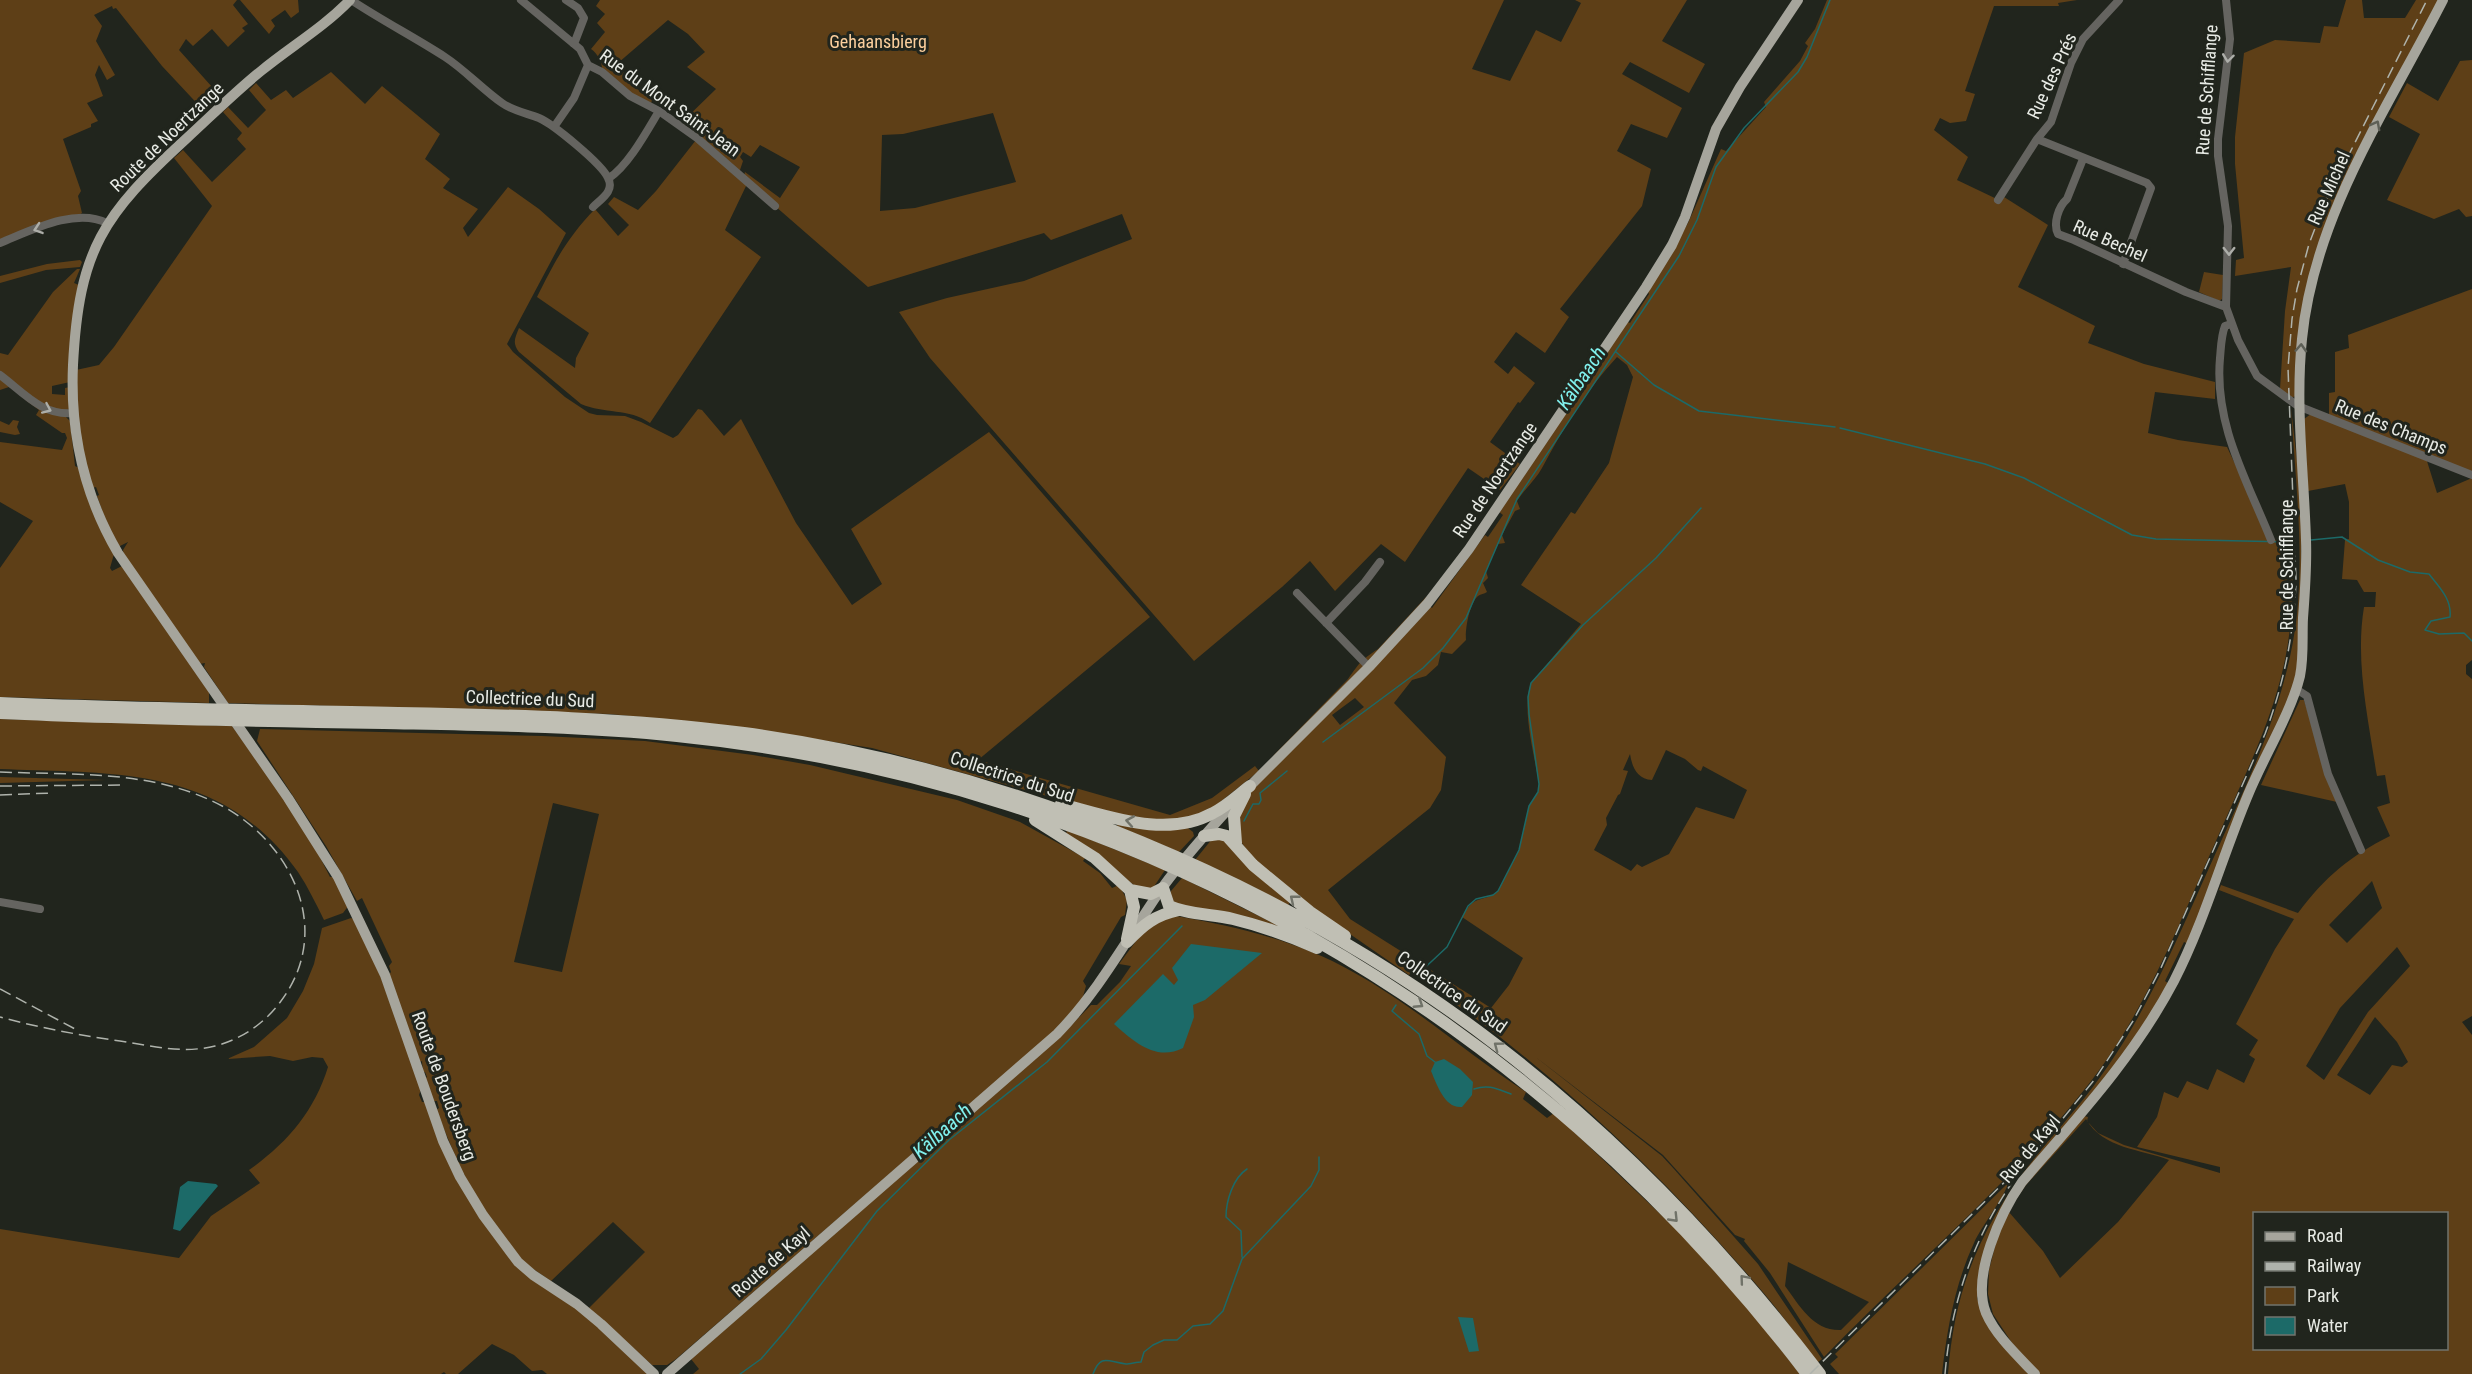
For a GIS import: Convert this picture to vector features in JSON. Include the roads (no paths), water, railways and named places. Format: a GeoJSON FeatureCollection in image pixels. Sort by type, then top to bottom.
{"type":"FeatureCollection","features":[{"type":"Feature","properties":{"kind":"highway","name":"Collectrice du Sud"},"geometry":{"type":"LineString","coordinates":[[0,703],[504,715],[632,722],[746,734],[819,746],[944,774],[1167,864],[1290,925],[1370,972],[1437,1016],[1509,1070],[1617,1161],[1716,1263],[1807,1374]]}},
{"type":"Feature","properties":{"kind":"highway","name":"Collectrice du Sud"},"geometry":{"type":"LineString","coordinates":[[0,713],[505,725],[656,734],[744,744],[832,759],[998,796],[1117,832],[1227,881],[1392,971],[1499,1046],[1622,1153],[1722,1252],[1820,1374]]}},
{"type":"Feature","properties":{"kind":"highway"},"geometry":{"type":"LineString","coordinates":[[998,796],[1024,794],[1135,822],[1156,825],[1188,824],[1214,813],[1250,786]]}},
{"type":"Feature","properties":{"kind":"highway"},"geometry":{"type":"LineString","coordinates":[[1236,843],[1234,816],[1250,786]]}},
{"type":"Feature","properties":{"kind":"highway"},"geometry":{"type":"LineString","coordinates":[[998,796],[1009,809],[1046,825],[1077,844],[1117,876],[1130,890],[1151,894],[1164,886],[1169,906],[1260,926],[1370,972]]}},
{"type":"Feature","properties":{"kind":"highway"},"geometry":{"type":"LineString","coordinates":[[1188,824],[1196,830],[1200,841],[1220,834],[1236,843],[1253,865],[1279,887],[1392,971]]}},
{"type":"Feature","properties":{"kind":"highway"},"geometry":{"type":"LineString","coordinates":[[1126,942],[1134,906],[1130,890]]}},
{"type":"Feature","properties":{"kind":"highway"},"geometry":{"type":"LineString","coordinates":[[1126,942],[1147,921],[1161,914],[1179,910]]}},
{"type":"Feature","properties":{"kind":"main road","name":"Route de Noertzange"},"geometry":{"type":"LineString","coordinates":[[212,690],[109,537],[81,464],[73,413],[75,334],[80,292],[89,261],[107,223],[122,202],[155,167],[260,72],[324,25],[350,0]]}},
{"type":"Feature","properties":{"kind":"main road","name":"Rue de Noertzange"},"geometry":{"type":"LineString","coordinates":[[1126,942],[1164,886],[1200,841],[1277,758],[1369,667],[1427,604],[1469,549],[1646,287],[1681,226],[1716,129],[1740,87],[1798,0]]}},
{"type":"Feature","properties":{"kind":"main road","name":"Rue Michel"},"geometry":{"type":"LineString","coordinates":[[2298,406],[2302,337],[2321,248],[2365,147],[2443,0]]}},
{"type":"Feature","properties":{"kind":"main road","name":"Rue de Schifflange"},"geometry":{"type":"LineString","coordinates":[[2087,1108],[2110,1082],[2148,1025],[2182,965],[2209,905],[2248,795],[2296,689],[2303,644],[2306,573],[2298,406]]}},
{"type":"Feature","properties":{"kind":"main road","name":"Route de Boudersberg"},"geometry":{"type":"LineString","coordinates":[[212,690],[325,854],[356,911],[385,975],[443,1141],[460,1177],[483,1215],[518,1262],[585,1311],[654,1374]]}},
{"type":"Feature","properties":{"kind":"main road","name":"Route de Kayl"},"geometry":{"type":"LineString","coordinates":[[667,1374],[1064,1028],[1126,942]]}},
{"type":"Feature","properties":{"kind":"main road","name":"Rue de Kayl"},"geometry":{"type":"LineString","coordinates":[[2035,1374],[2002,1337],[1987,1313],[1983,1294],[1985,1269],[1998,1225],[2011,1198],[2022,1182],[2087,1108]]}},
{"type":"Feature","properties":{"kind":"street"},"geometry":{"type":"LineString","coordinates":[[350,0],[447,58],[514,111],[540,119],[554,127],[609,178],[609,190],[593,207]]}},
{"type":"Feature","properties":{"kind":"street","name":"Rue du Mont Saint-Jean"},"geometry":{"type":"LineString","coordinates":[[521,0],[574,44],[586,56],[588,65],[602,72],[630,96],[658,111],[717,153],[775,206]]}},
{"type":"Feature","properties":{"kind":"street"},"geometry":{"type":"LineString","coordinates":[[566,0],[578,8],[584,18],[574,44]]}},
{"type":"Feature","properties":{"kind":"street","name":"Rue des Prés"},"geometry":{"type":"LineString","coordinates":[[1998,200],[2037,139],[2051,122],[2076,51],[2083,39],[2119,0]]}},
{"type":"Feature","properties":{"kind":"street","name":"Rue de Schifflange"},"geometry":{"type":"LineString","coordinates":[[2226,0],[2230,39],[2219,113],[2218,156],[2228,226],[2226,307],[2231,324],[2257,376],[2298,406]]}},
{"type":"Feature","properties":{"kind":"street"},"geometry":{"type":"LineString","coordinates":[[554,127],[574,98],[588,65]]}},
{"type":"Feature","properties":{"kind":"street"},"geometry":{"type":"LineString","coordinates":[[609,178],[618,170],[643,137],[658,111]]}},
{"type":"Feature","properties":{"kind":"street"},"geometry":{"type":"LineString","coordinates":[[2037,139],[2147,183],[2151,188],[2123,264]]}},
{"type":"Feature","properties":{"kind":"street","name":"Rue Bechel"},"geometry":{"type":"LineString","coordinates":[[2083,159],[2067,199],[2063,202],[2055,228],[2058,234],[2186,292],[2226,307]]}},
{"type":"Feature","properties":{"kind":"street"},"geometry":{"type":"LineString","coordinates":[[0,243],[67,220],[89,218],[107,223]]}},
{"type":"Feature","properties":{"kind":"street"},"geometry":{"type":"LineString","coordinates":[[2231,324],[2225,326],[2222,337],[2218,375],[2219,398],[2229,439],[2271,540]]}},
{"type":"Feature","properties":{"kind":"street"},"geometry":{"type":"LineString","coordinates":[[0,375],[40,407],[52,413],[73,413]]}},
{"type":"Feature","properties":{"kind":"street","name":"Rue des Champs"},"geometry":{"type":"LineString","coordinates":[[2298,406],[2472,475]]}},
{"type":"Feature","properties":{"kind":"street"},"geometry":{"type":"LineString","coordinates":[[1326,623],[1365,582],[1380,562]]}},
{"type":"Feature","properties":{"kind":"street"},"geometry":{"type":"LineString","coordinates":[[1296,593],[1369,667]]}},
{"type":"Feature","properties":{"kind":"street"},"geometry":{"type":"LineString","coordinates":[[2296,689],[2307,696],[2328,774],[2361,850]]}},
{"type":"Feature","properties":{"kind":"street"},"geometry":{"type":"LineString","coordinates":[[0,902],[40,909]]}},
{"type":"Feature","properties":{"kind":"water"},"geometry":{"type":"Polygon","coordinates":[[[1191,944],[1262,953],[1205,1000],[1193,1005],[1194,1017],[1183,1048],[1164,1053],[1146,1048],[1114,1024],[1163,974],[1174,985],[1178,980],[1172,968],[1191,944]]]}},
{"type":"Feature","properties":{"kind":"water"},"geometry":{"type":"Polygon","coordinates":[[[1444,1059],[1460,1069],[1473,1082],[1472,1095],[1462,1107],[1456,1107],[1446,1100],[1431,1071],[1435,1062],[1444,1059]]]}},
{"type":"Feature","properties":{"kind":"water"},"geometry":{"type":"Polygon","coordinates":[[[188,1181],[218,1186],[180,1231],[173,1229],[180,1187],[188,1181]]]}},
{"type":"Feature","properties":{"kind":"water"},"geometry":{"type":"Polygon","coordinates":[[[1458,1317],[1473,1318],[1479,1351],[1469,1352],[1458,1317]]]}},
{"type":"Feature","properties":{"kind":"waterway","name":"Kälbaach"},"geometry":{"type":"LineString","coordinates":[[1323,742],[1423,668],[1443,648],[1466,618],[1517,499],[1679,256],[1697,220],[1716,167],[1744,128],[1798,72],[1807,57],[1830,0]]}},
{"type":"Feature","properties":{"kind":"waterway"},"geometry":{"type":"LineString","coordinates":[[1616,352],[1654,385],[1699,411],[1835,427]]}},
{"type":"Feature","properties":{"kind":"waterway"},"geometry":{"type":"LineString","coordinates":[[1840,428],[1985,464],[2024,478],[2132,535],[2156,539],[2292,542]]}},
{"type":"Feature","properties":{"kind":"waterway"},"geometry":{"type":"LineString","coordinates":[[1417,975],[1447,947],[1468,906],[1476,899],[1493,895],[1498,891],[1519,850],[1529,806],[1538,792],[1539,784],[1529,714],[1528,697],[1531,683],[1583,625],[1656,558],[1701,508]]}},
{"type":"Feature","properties":{"kind":"waterway"},"geometry":{"type":"LineString","coordinates":[[2311,540],[2342,537],[2378,560],[2410,572],[2429,574],[2447,599],[2450,617],[2431,621],[2425,630],[2439,634],[2464,633],[2472,641]]}},
{"type":"Feature","properties":{"kind":"waterway","name":"Kälbaach"},"geometry":{"type":"LineString","coordinates":[[1244,821],[1253,804],[1259,804],[1260,793],[1287,771]]}},
{"type":"Feature","properties":{"kind":"waterway","name":"Kälbaach"},"geometry":{"type":"LineString","coordinates":[[740,1374],[761,1359],[786,1330],[877,1211],[949,1140],[1047,1062],[1182,926]]}},
{"type":"Feature","properties":{"kind":"waterway"},"geometry":{"type":"LineString","coordinates":[[1396,1005],[1392,1011],[1419,1034],[1427,1056],[1435,1062]]}},
{"type":"Feature","properties":{"kind":"waterway"},"geometry":{"type":"LineString","coordinates":[[1474,1089],[1489,1087],[1511,1094]]}},
{"type":"Feature","properties":{"kind":"waterway"},"geometry":{"type":"LineString","coordinates":[[1093,1374],[1102,1361],[1126,1364],[1141,1362],[1144,1352],[1153,1345],[1164,1340],[1177,1340],[1193,1326],[1210,1324],[1223,1311],[1242,1259],[1311,1186],[1319,1170],[1319,1157]]}},
{"type":"Feature","properties":{"kind":"waterway"},"geometry":{"type":"LineString","coordinates":[[1242,1257],[1241,1231],[1226,1217],[1226,1211],[1234,1184],[1247,1169]]}},
{"type":"Feature","properties":{"kind":"railway"},"geometry":{"type":"LineString","coordinates":[[1810,1374],[2038,1149],[2095,1079],[2133,1021],[2160,970],[2265,734],[2278,696],[2287,658],[2296,580],[2288,368],[2297,289],[2309,244],[2326,200],[2427,0]]}},
{"type":"Feature","properties":{"kind":"railway"},"geometry":{"type":"LineString","coordinates":[[0,772],[80,774],[159,783],[210,800],[237,815],[261,835],[281,859],[295,885],[303,913],[304,943],[297,972],[275,1009],[244,1034],[215,1046],[191,1049],[156,1047],[60,1031],[0,1017]]}},
{"type":"Feature","properties":{"kind":"railway"},"geometry":{"type":"LineString","coordinates":[[0,786],[126,785]]}},
{"type":"Feature","properties":{"kind":"railway"},"geometry":{"type":"LineString","coordinates":[[0,795],[52,793]]}},
{"type":"Feature","properties":{"kind":"railway"},"geometry":{"type":"LineString","coordinates":[[0,989],[77,1030]]}},
{"type":"Feature","properties":{"kind":"railway"},"geometry":{"type":"LineString","coordinates":[[1945,1374],[1952,1323],[1966,1274],[1985,1228],[2011,1184]]}},
{"type":"Feature","properties":{"kind":"park label","name":"Gehaansbierg"},"geometry":{"type":"Point","coordinates":[878,42]}}]}
